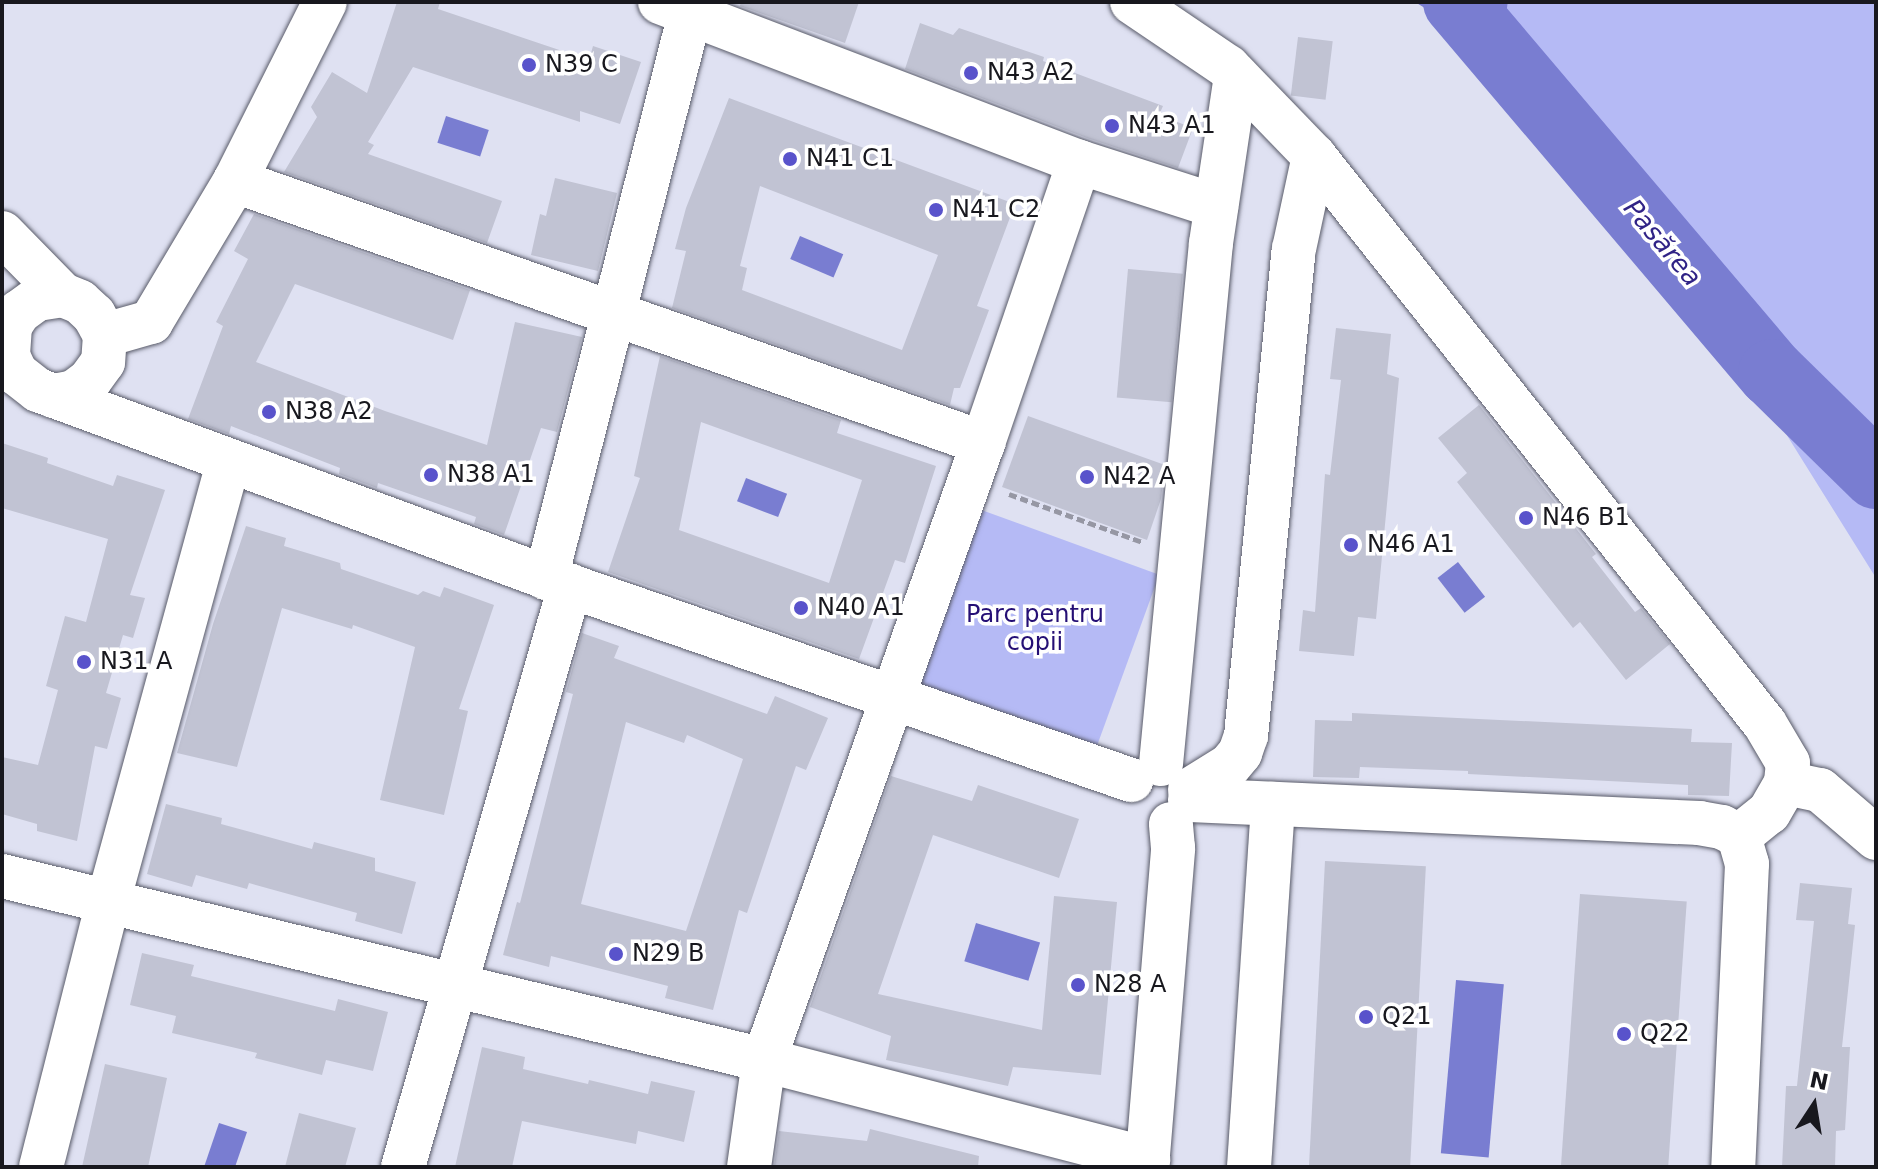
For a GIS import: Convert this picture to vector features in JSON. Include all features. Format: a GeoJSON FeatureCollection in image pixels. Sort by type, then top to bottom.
{"type":"FeatureCollection","features":[{"type":"Feature","properties":{"kind":"street"},"geometry":{"type":"LineString","coordinates":[[53,396],[74,392],[90,380],[104,348],[151,322],[235,181],[325,2]]}},
{"type":"Feature","properties":{"kind":"street"},"geometry":{"type":"LineString","coordinates":[[1132,2],[1236,76],[1314,156],[1765,724],[1788,763],[1786,783],[1769,812],[1739,836]]}},
{"type":"Feature","properties":{"kind":"street"},"geometry":{"type":"LineString","coordinates":[[403,1167],[454,985],[558,582],[675,8],[1079,162],[1216,206]]}},
{"type":"Feature","properties":{"kind":"street"},"geometry":{"type":"LineString","coordinates":[[2,876],[764,1060],[1148,1163],[1173,848],[1169,792],[1183,557],[1216,206],[1236,76]]}},
{"type":"Feature","properties":{"kind":"street"},"geometry":{"type":"LineString","coordinates":[[1169,792],[1230,765],[1240,753],[1246,736],[1294,249],[1314,156]]}},
{"type":"Feature","properties":{"kind":"street"},"geometry":{"type":"LineString","coordinates":[[749,1167],[764,1060],[977,462],[1079,162]]}},
{"type":"Feature","properties":{"kind":"street"},"geometry":{"type":"LineString","coordinates":[[235,181],[612,310],[977,462]]}},
{"type":"Feature","properties":{"kind":"street"},"geometry":{"type":"LineString","coordinates":[[2,233],[63,295]]}},
{"type":"Feature","properties":{"kind":"street"},"geometry":{"type":"LineString","coordinates":[[130,424],[94,315],[80,302],[63,295],[48,295],[28,304],[5,339],[24,382],[53,396],[558,582],[1169,792],[1273,804],[1699,823],[1722,827],[1739,836],[1747,864],[1733,1167]]}},
{"type":"Feature","properties":{"kind":"street"},"geometry":{"type":"LineString","coordinates":[[41,1167],[108,902],[229,461]]}},
{"type":"Feature","properties":{"kind":"street"},"geometry":{"type":"LineString","coordinates":[[1786,783],[1820,790],[1876,838]]}},
{"type":"Feature","properties":{"kind":"street"},"geometry":{"type":"LineString","coordinates":[[1249,1167],[1273,804]]}},
{"type":"Feature","properties":{"kind":"path"},"geometry":{"type":"LineString","coordinates":[[977,462],[1183,557]]}},
{"type":"Feature","properties":{"kind":"green space"},"geometry":{"type":"Polygon","coordinates":[[[1508,2],[1876,2],[1876,578],[1738,357],[1631,247],[1498,89],[1469,35],[1503,24],[1508,2]]]}},
{"type":"Feature","properties":{"kind":"green space","name":"Parc pentru copii"},"geometry":{"type":"Polygon","coordinates":[[[976,508],[1159,575],[1094,754],[911,687],[976,508]]]}},
{"type":"Feature","properties":{"kind":"shaded area"},"geometry":{"type":"Polygon","coordinates":[[[1415,2],[1508,2],[1504,24],[1469,35],[1415,2]]]}},
{"type":"Feature","properties":{"kind":"shaded area"},"geometry":{"type":"Polygon","coordinates":[[[446,116],[489,130],[480,157],[437,143],[446,116]]]}},
{"type":"Feature","properties":{"kind":"shaded area"},"geometry":{"type":"Polygon","coordinates":[[[800,236],[843,254],[833,277],[790,259],[800,236]]]}},
{"type":"Feature","properties":{"kind":"shaded area"},"geometry":{"type":"Polygon","coordinates":[[[746,478],[787,494],[778,517],[737,501],[746,478]]]}},
{"type":"Feature","properties":{"kind":"shaded area"},"geometry":{"type":"Polygon","coordinates":[[[1458,562],[1485,597],[1465,613],[1438,578],[1458,562]]]}},
{"type":"Feature","properties":{"kind":"shaded area"},"geometry":{"type":"Polygon","coordinates":[[[976,923],[1040,943],[1028,981],[964,961],[976,923]]]}},
{"type":"Feature","properties":{"kind":"shaded area"},"geometry":{"type":"Polygon","coordinates":[[[1456,980],[1504,984],[1489,1158],[1441,1153],[1456,980]]]}},
{"type":"Feature","properties":{"kind":"shaded area"},"geometry":{"type":"Polygon","coordinates":[[[219,1123],[247,1132],[235,1167],[204,1167],[219,1123]]]}},
{"type":"Feature","properties":{"kind":"building"},"geometry":{"type":"Polygon","coordinates":[[[397,2],[440,2],[438,9],[589,60],[593,46],[641,62],[620,124],[580,111],[580,122],[413,67],[368,142],[374,145],[368,154],[502,201],[487,243],[284,172],[317,117],[311,107],[332,72],[367,93],[397,2]]]}},
{"type":"Feature","properties":{"kind":"building"},"geometry":{"type":"Polygon","coordinates":[[[741,2],[859,2],[845,43],[740,6],[741,2]]]}},
{"type":"Feature","properties":{"kind":"building"},"geometry":{"type":"Polygon","coordinates":[[[920,23],[953,35],[959,28],[1044,57],[1043,61],[1163,106],[1159,115],[1193,128],[1178,168],[1087,138],[905,69],[920,23]]]}},
{"type":"Feature","properties":{"kind":"building"},"geometry":{"type":"Polygon","coordinates":[[[1298,37],[1333,41],[1326,100],[1291,96],[1298,37]]]}},
{"type":"Feature","properties":{"kind":"building"},"geometry":{"type":"Polygon","coordinates":[[[729,98],[1015,204],[977,306],[989,310],[960,388],[954,388],[950,405],[672,308],[686,251],[675,249],[686,208],[729,98]],[[760,186],[740,266],[747,268],[742,290],[902,350],[938,255],[760,186]]]}},
{"type":"Feature","properties":{"kind":"building"},"geometry":{"type":"Polygon","coordinates":[[[555,178],[617,193],[598,271],[531,255],[540,214],[546,216],[555,178]]]}},
{"type":"Feature","properties":{"kind":"building"},"geometry":{"type":"Polygon","coordinates":[[[254,214],[470,290],[453,340],[295,284],[256,362],[385,411],[487,445],[515,322],[582,337],[557,432],[541,428],[504,535],[474,524],[476,517],[378,483],[377,488],[339,474],[340,468],[231,426],[229,434],[188,419],[223,326],[216,322],[248,259],[234,251],[254,214]]]}},
{"type":"Feature","properties":{"kind":"building"},"geometry":{"type":"Polygon","coordinates":[[[1128,269],[1183,274],[1172,402],[1117,398],[1128,269]]]}},
{"type":"Feature","properties":{"kind":"building"},"geometry":{"type":"Polygon","coordinates":[[[1336,328],[1391,334],[1387,374],[1399,378],[1376,619],[1358,617],[1354,656],[1299,651],[1303,610],[1315,612],[1325,474],[1330,475],[1341,380],[1330,379],[1336,328]]]}},
{"type":"Feature","properties":{"kind":"building"},"geometry":{"type":"Polygon","coordinates":[[[660,356],[841,420],[837,433],[936,466],[905,563],[895,560],[859,659],[608,572],[640,478],[634,476],[660,356]],[[701,422],[679,530],[829,583],[862,480],[701,422]]]}},
{"type":"Feature","properties":{"kind":"building","name":"N46 B1"},"geometry":{"type":"Polygon","coordinates":[[[1479,405],[1596,554],[1592,557],[1635,612],[1641,608],[1670,644],[1626,680],[1580,622],[1573,628],[1457,482],[1467,473],[1438,438],[1479,405]]]}},
{"type":"Feature","properties":{"kind":"building","name":"N42 A"},"geometry":{"type":"Polygon","coordinates":[[[1028,416],[1165,465],[1161,499],[1147,540],[1002,487],[1028,416]]]}},
{"type":"Feature","properties":{"kind":"building"},"geometry":{"type":"Polygon","coordinates":[[[2,443],[48,458],[47,463],[113,486],[117,475],[165,490],[130,595],[145,598],[133,638],[123,635],[106,693],[121,698],[107,749],[95,746],[77,841],[37,831],[37,824],[2,814],[2,757],[38,765],[58,690],[46,686],[65,616],[86,622],[108,539],[2,508],[2,443]]]}},
{"type":"Feature","properties":{"kind":"building"},"geometry":{"type":"Polygon","coordinates":[[[246,526],[286,538],[284,546],[340,563],[341,569],[418,595],[423,591],[440,597],[444,587],[494,605],[459,709],[468,711],[444,815],[380,800],[415,647],[353,625],[352,629],[282,608],[237,767],[177,753],[213,624],[246,526]]]}},
{"type":"Feature","properties":{"kind":"building"},"geometry":{"type":"Polygon","coordinates":[[[582,633],[619,646],[614,658],[767,714],[775,696],[828,718],[806,770],[796,766],[747,913],[739,910],[713,1010],[665,998],[668,986],[551,956],[549,967],[503,955],[517,902],[520,903],[573,694],[566,692],[582,633]],[[626,722],[581,904],[686,931],[743,759],[687,735],[684,743],[626,722]]]}},
{"type":"Feature","properties":{"kind":"building"},"geometry":{"type":"Polygon","coordinates":[[[1352,713],[1692,729],[1691,742],[1732,743],[1729,796],[1688,795],[1688,785],[1468,774],[1468,771],[1360,767],[1359,778],[1313,777],[1315,720],[1352,721],[1352,713]]]}},
{"type":"Feature","properties":{"kind":"building"},"geometry":{"type":"Polygon","coordinates":[[[891,776],[972,801],[978,785],[1079,819],[1059,878],[933,835],[878,994],[1042,1030],[1054,896],[1117,902],[1101,1075],[1013,1067],[1008,1086],[886,1060],[891,1036],[810,1007],[891,776]]]}},
{"type":"Feature","properties":{"kind":"building"},"geometry":{"type":"Polygon","coordinates":[[[166,804],[222,818],[221,824],[312,849],[314,842],[375,858],[375,871],[416,882],[402,934],[355,921],[357,913],[249,883],[247,889],[196,875],[192,887],[147,874],[166,804]]]}},
{"type":"Feature","properties":{"kind":"building","name":"Q21"},"geometry":{"type":"Polygon","coordinates":[[[1325,861],[1426,866],[1410,1167],[1309,1167],[1325,861]]]}},
{"type":"Feature","properties":{"kind":"building"},"geometry":{"type":"Polygon","coordinates":[[[1800,883],[1852,888],[1848,924],[1855,925],[1842,1047],[1850,1047],[1845,1130],[1836,1131],[1835,1167],[1782,1167],[1786,1086],[1797,1086],[1814,921],[1796,920],[1800,883]]]}},
{"type":"Feature","properties":{"kind":"building","name":"Q22"},"geometry":{"type":"Polygon","coordinates":[[[1580,894],[1687,901],[1668,1167],[1561,1167],[1580,894]]]}},
{"type":"Feature","properties":{"kind":"building"},"geometry":{"type":"Polygon","coordinates":[[[142,953],[194,965],[191,976],[335,1011],[338,999],[388,1012],[373,1071],[326,1060],[322,1075],[255,1058],[257,1053],[172,1033],[176,1016],[130,1005],[142,953]]]}},
{"type":"Feature","properties":{"kind":"building"},"geometry":{"type":"Polygon","coordinates":[[[482,1047],[525,1057],[523,1069],[588,1084],[589,1080],[648,1094],[651,1081],[695,1091],[684,1142],[638,1131],[636,1144],[522,1121],[512,1167],[455,1167],[482,1047]]]}},
{"type":"Feature","properties":{"kind":"building"},"geometry":{"type":"Polygon","coordinates":[[[105,1064],[167,1078],[148,1167],[82,1167],[105,1064]]]}},
{"type":"Feature","properties":{"kind":"building"},"geometry":{"type":"Polygon","coordinates":[[[299,1113],[356,1128],[345,1167],[285,1167],[299,1113]]]}},
{"type":"Feature","properties":{"kind":"building"},"geometry":{"type":"Polygon","coordinates":[[[870,1129],[979,1156],[978,1167],[774,1167],[779,1131],[867,1141],[870,1129]]]}},
{"type":"Feature","properties":{"kind":"waterway","name":"Pasărea"},"geometry":{"type":"LineString","coordinates":[[1457,2],[1772,373],[1876,475]]}},
{"type":"Feature","properties":{"kind":"place","name":"N39 C"},"geometry":{"type":"Point","coordinates":[529,65]}},
{"type":"Feature","properties":{"kind":"place","name":"N43 A2"},"geometry":{"type":"Point","coordinates":[971,73]}},
{"type":"Feature","properties":{"kind":"place","name":"N43 A1"},"geometry":{"type":"Point","coordinates":[1112,126]}},
{"type":"Feature","properties":{"kind":"place","name":"N41 C1"},"geometry":{"type":"Point","coordinates":[790,159]}},
{"type":"Feature","properties":{"kind":"place","name":"N41 C2"},"geometry":{"type":"Point","coordinates":[936,210]}},
{"type":"Feature","properties":{"kind":"place","name":"N38 A2"},"geometry":{"type":"Point","coordinates":[269,412]}},
{"type":"Feature","properties":{"kind":"place","name":"N38 A1"},"geometry":{"type":"Point","coordinates":[431,475]}},
{"type":"Feature","properties":{"kind":"place","name":"N42 A"},"geometry":{"type":"Point","coordinates":[1087,477]}},
{"type":"Feature","properties":{"kind":"place","name":"N46 B1"},"geometry":{"type":"Point","coordinates":[1526,518]}},
{"type":"Feature","properties":{"kind":"place","name":"N46 A1"},"geometry":{"type":"Point","coordinates":[1351,545]}},
{"type":"Feature","properties":{"kind":"place","name":"N40 A1"},"geometry":{"type":"Point","coordinates":[801,608]}},
{"type":"Feature","properties":{"kind":"place","name":"N31 A"},"geometry":{"type":"Point","coordinates":[84,662]}},
{"type":"Feature","properties":{"kind":"place","name":"N29 B"},"geometry":{"type":"Point","coordinates":[616,954]}},
{"type":"Feature","properties":{"kind":"place","name":"N28 A"},"geometry":{"type":"Point","coordinates":[1078,985]}},
{"type":"Feature","properties":{"kind":"place","name":"Q21"},"geometry":{"type":"Point","coordinates":[1366,1017]}},
{"type":"Feature","properties":{"kind":"place","name":"Q22"},"geometry":{"type":"Point","coordinates":[1624,1034]}}]}
